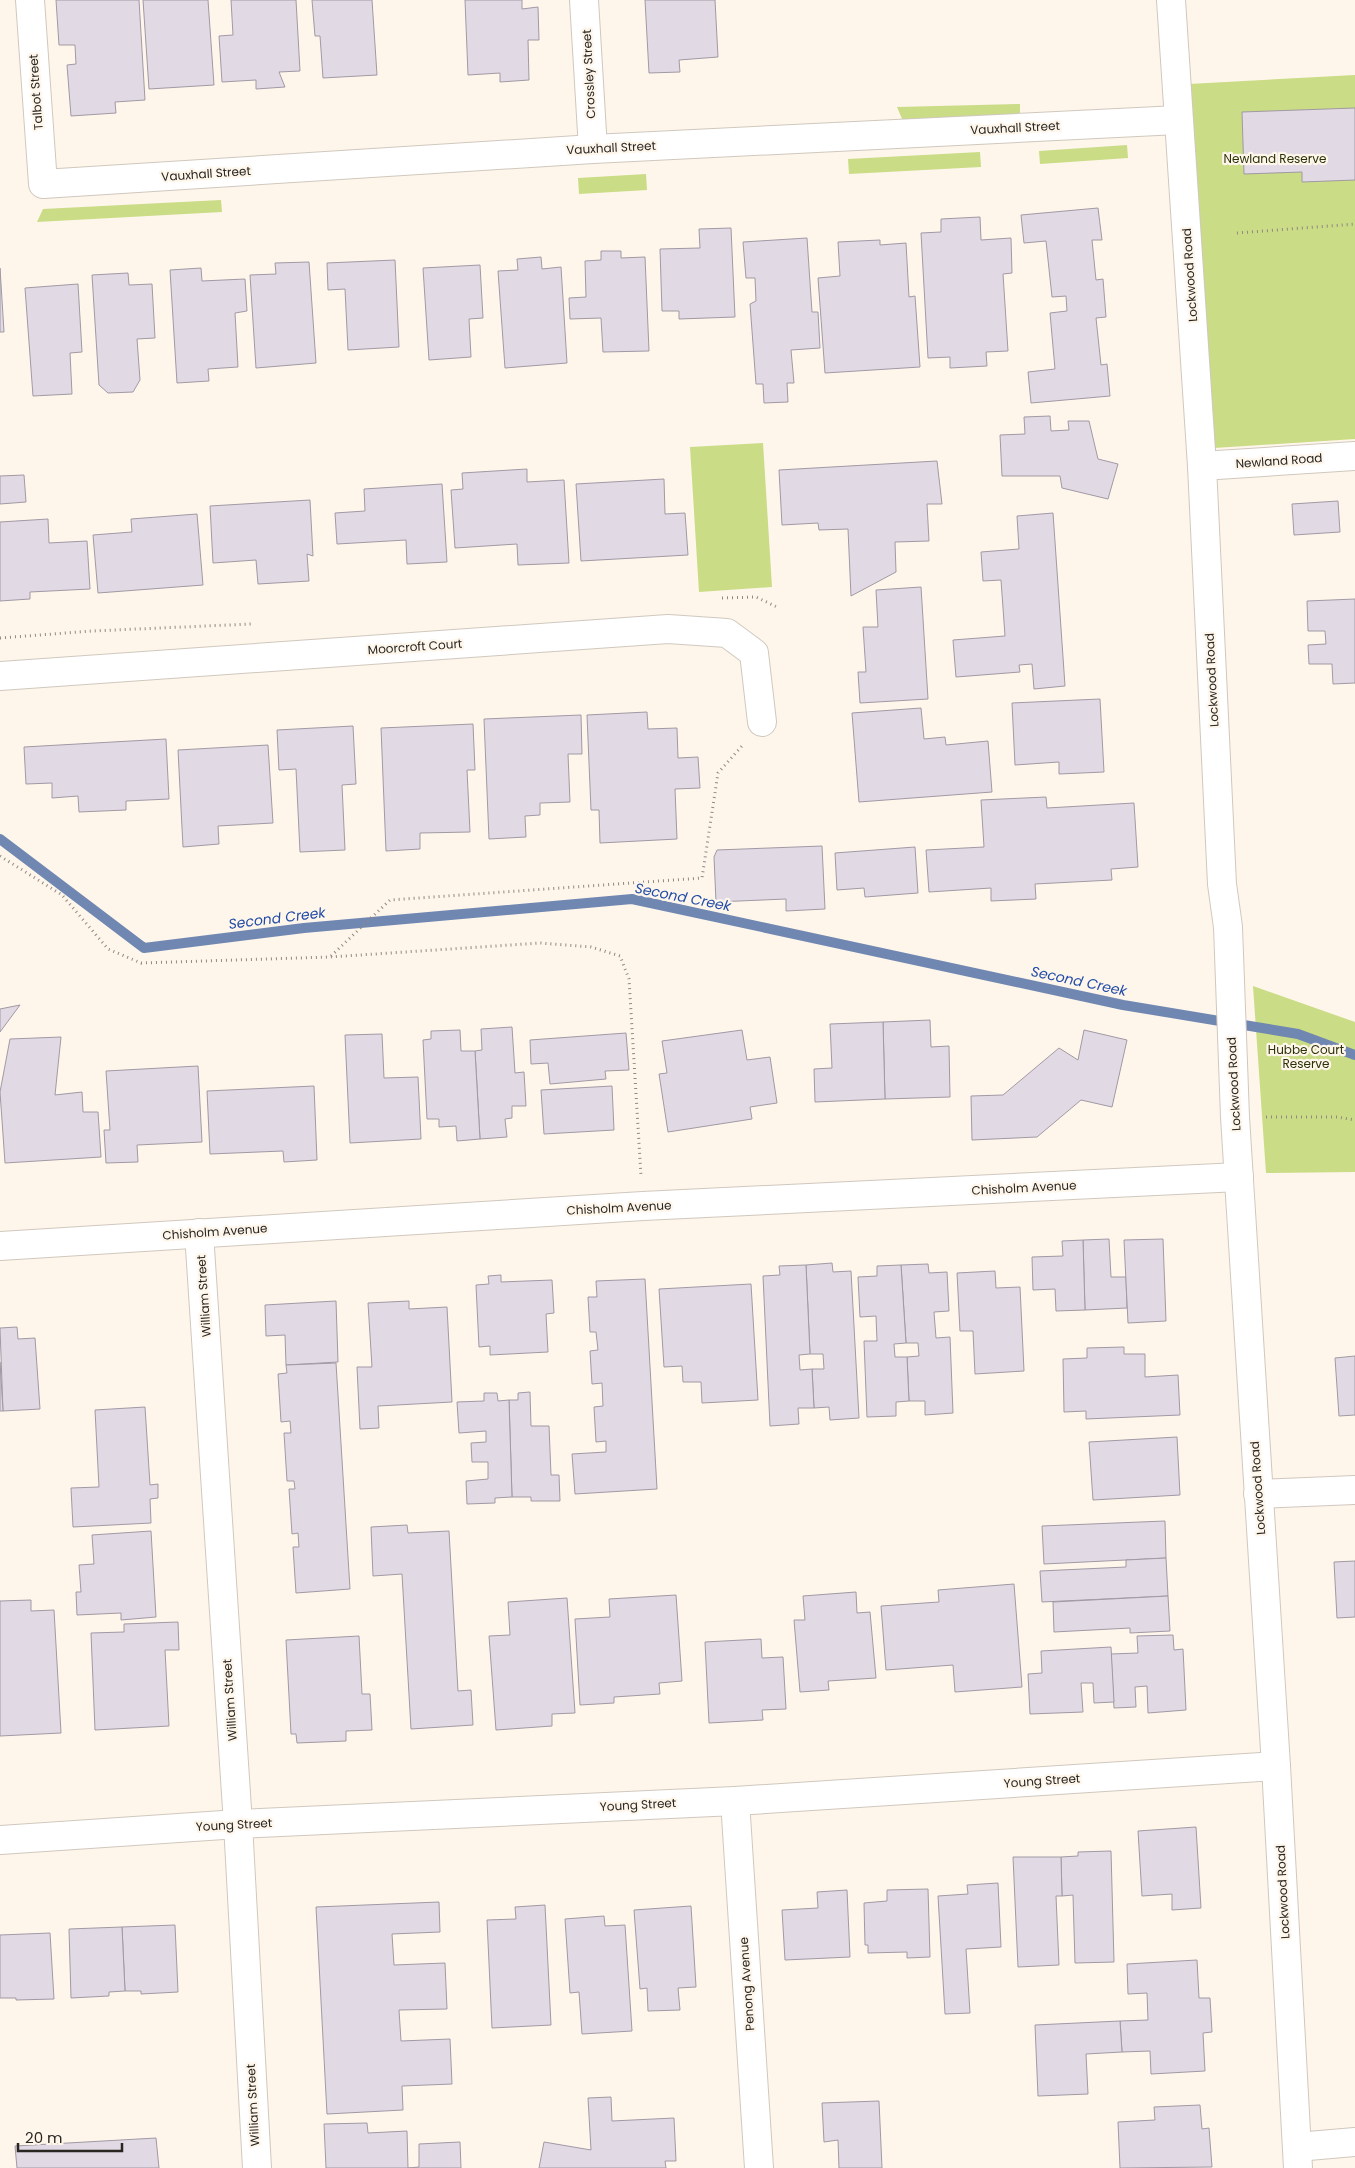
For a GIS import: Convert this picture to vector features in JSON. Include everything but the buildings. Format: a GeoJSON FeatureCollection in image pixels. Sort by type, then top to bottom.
{"type":"FeatureCollection","features":[{"type":"Feature","properties":{"kind":"street","name":"Talbot Street"},"geometry":{"type":"LineString","coordinates":[[30,0],[43,184]]}},
{"type":"Feature","properties":{"kind":"street","name":"Crossley Street"},"geometry":{"type":"LineString","coordinates":[[584,0],[593,149]]}},
{"type":"Feature","properties":{"kind":"street","name":"Lockwood Road"},"geometry":{"type":"LineString","coordinates":[[1171,0],[1202,466],[1222,884],[1228,927],[1235,1117],[1276,1766],[1297,2157]]}},
{"type":"Feature","properties":{"kind":"street","name":"Vauxhall Street"},"geometry":{"type":"LineString","coordinates":[[43,184],[593,149],[1178,120]]}},
{"type":"Feature","properties":{"kind":"street","name":"Newland Road"},"geometry":{"type":"LineString","coordinates":[[1202,466],[1355,456]]}},
{"type":"Feature","properties":{"kind":"street","name":"Moorcroft Court"},"geometry":{"type":"LineString","coordinates":[[0,676],[668,629],[718,632],[727,633],[754,653],[762,722]]}},
{"type":"Feature","properties":{"kind":"street","name":"Chisholm Avenue"},"geometry":{"type":"LineString","coordinates":[[0,1246],[642,1206],[1239,1177]]}},
{"type":"Feature","properties":{"kind":"street","name":"William Street"},"geometry":{"type":"LineString","coordinates":[[199,1233],[238,1824],[257,2168]]}},
{"type":"Feature","properties":{"kind":"street"},"geometry":{"type":"LineString","coordinates":[[1258,1494],[1355,1490]]}},
{"type":"Feature","properties":{"kind":"street","name":"Young Street"},"geometry":{"type":"LineString","coordinates":[[0,1840],[238,1824],[735,1801],[1276,1766]]}},
{"type":"Feature","properties":{"kind":"street","name":"Penong Avenue"},"geometry":{"type":"LineString","coordinates":[[735,1801],[759,2168]]}},
{"type":"Feature","properties":{"kind":"street"},"geometry":{"type":"LineString","coordinates":[[1297,2157],[1355,2142]]}},
{"type":"Feature","properties":{"kind":"path"},"geometry":{"type":"LineString","coordinates":[[1236,233],[1355,224]]}},
{"type":"Feature","properties":{"kind":"path"},"geometry":{"type":"LineString","coordinates":[[330,957],[390,900],[702,878],[718,773],[762,722]]}},
{"type":"Feature","properties":{"kind":"path"},"geometry":{"type":"LineString","coordinates":[[0,856],[62,895],[108,949],[141,963],[330,957],[540,943],[591,947],[620,956],[629,979],[642,1206]]}},
{"type":"Feature","properties":{"kind":"path"},"geometry":{"type":"LineString","coordinates":[[1235,1117],[1337,1116],[1355,1120]]}},
{"type":"Feature","properties":{"kind":"green space","name":"Newland Reserve"},"geometry":{"type":"Polygon","coordinates":[[[1355,75],[1355,439],[1214,448],[1189,84],[1355,75]]]}},
{"type":"Feature","properties":{"kind":"green space"},"geometry":{"type":"Polygon","coordinates":[[[1020,104],[1020,115],[903,121],[897,107],[1020,104]]]}},
{"type":"Feature","properties":{"kind":"green space"},"geometry":{"type":"Polygon","coordinates":[[[1127,145],[1128,158],[1040,164],[1039,151],[1127,145]]]}},
{"type":"Feature","properties":{"kind":"green space"},"geometry":{"type":"Polygon","coordinates":[[[980,152],[981,167],[849,174],[848,159],[980,152]]]}},
{"type":"Feature","properties":{"kind":"green space"},"geometry":{"type":"Polygon","coordinates":[[[646,174],[647,190],[579,194],[578,178],[646,174]]]}},
{"type":"Feature","properties":{"kind":"green space"},"geometry":{"type":"Polygon","coordinates":[[[221,200],[222,212],[37,222],[43,209],[221,200]]]}},
{"type":"Feature","properties":{"kind":"green space"},"geometry":{"type":"Polygon","coordinates":[[[763,443],[772,587],[699,592],[690,447],[763,443]]]}},
{"type":"Feature","properties":{"kind":"green space","name":"Hubbe Court Reserve"},"geometry":{"type":"Polygon","coordinates":[[[1253,986],[1355,1022],[1355,1172],[1266,1173],[1253,986]]]}},
{"type":"Feature","properties":{"kind":"waterway","name":"Second Creek"},"geometry":{"type":"LineString","coordinates":[[0,839],[144,948],[304,928],[632,899],[1123,1005],[1298,1034],[1355,1055]]}}]}
